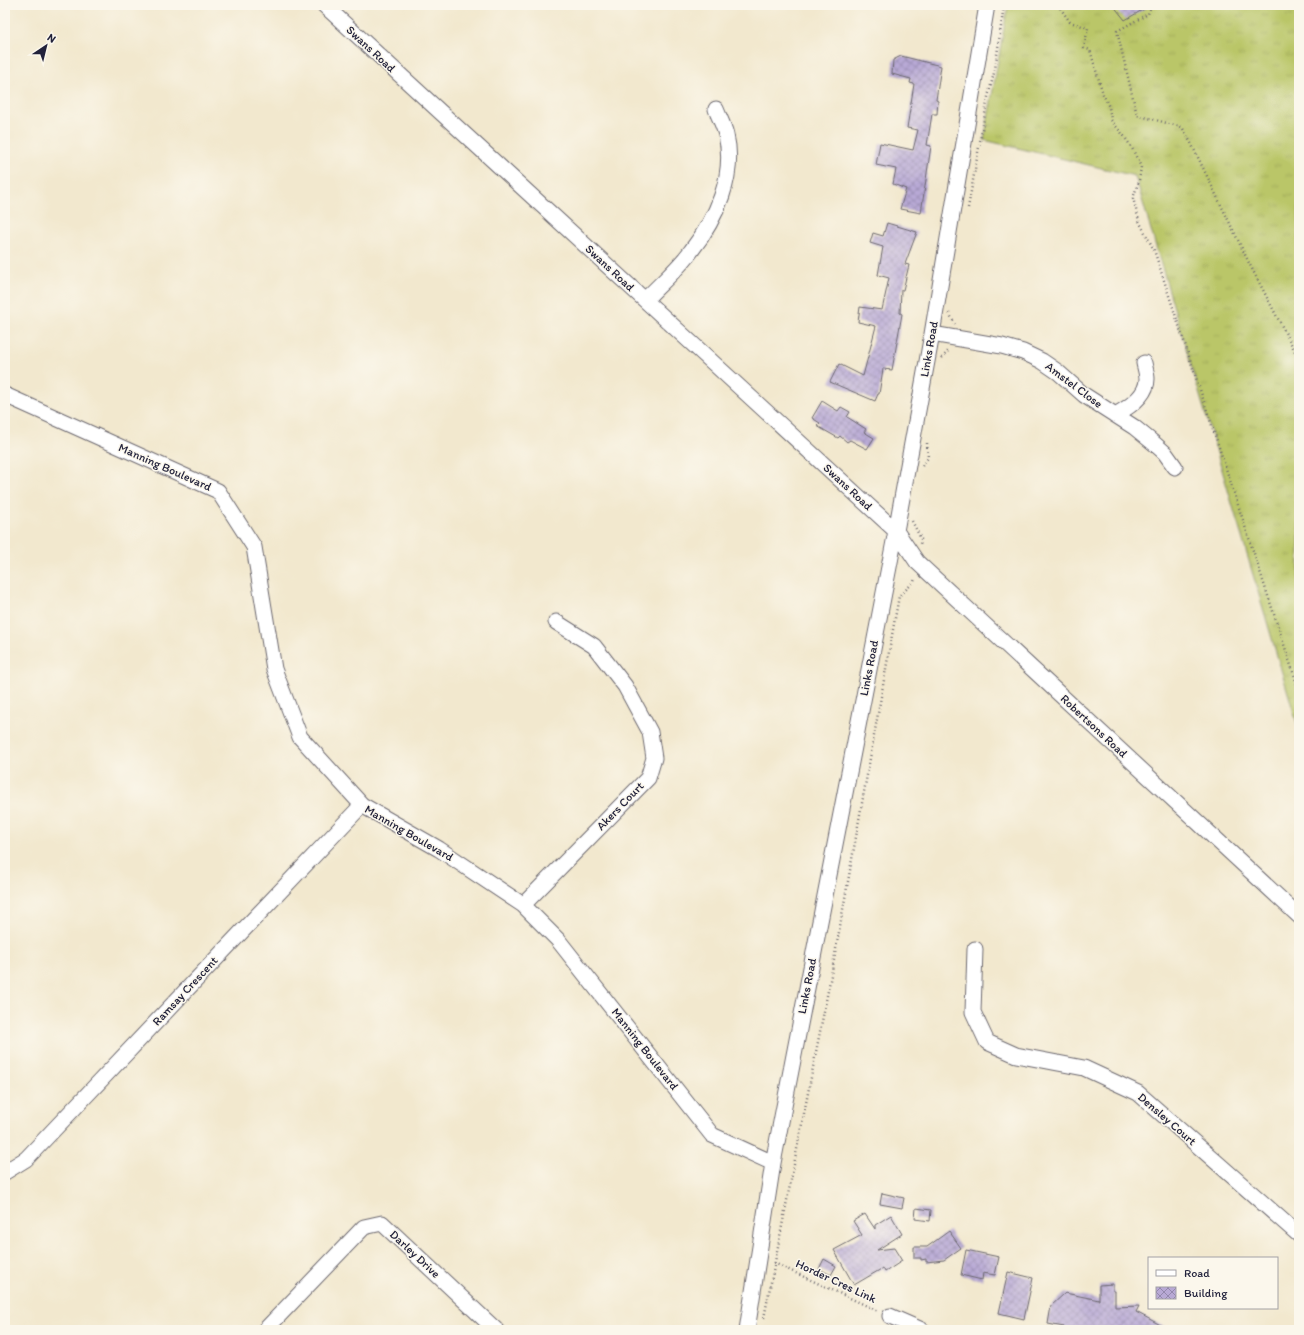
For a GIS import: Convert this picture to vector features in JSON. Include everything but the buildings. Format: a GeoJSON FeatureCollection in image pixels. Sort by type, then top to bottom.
{"type":"FeatureCollection","features":[{"type":"Feature","properties":{"kind":"street","name":"Swans Road"},"geometry":{"type":"LineString","coordinates":[[324,5],[896,531]]}},
{"type":"Feature","properties":{"kind":"street","name":"Links Road"},"geometry":{"type":"LineString","coordinates":[[747,1330],[772,1163],[896,531],[932,334],[987,5]]}},
{"type":"Feature","properties":{"kind":"street"},"geometry":{"type":"LineString","coordinates":[[645,300],[691,252],[708,226],[722,195],[729,165],[726,135],[716,109]]}},
{"type":"Feature","properties":{"kind":"street","name":"Amstel Close"},"geometry":{"type":"LineString","coordinates":[[932,334],[1002,346],[1023,352],[1042,361],[1058,372],[1084,395],[1115,414],[1156,445],[1165,453],[1175,467]]}},
{"type":"Feature","properties":{"kind":"street"},"geometry":{"type":"LineString","coordinates":[[1115,414],[1126,409],[1143,392],[1147,379],[1144,363]]}},
{"type":"Feature","properties":{"kind":"street","name":"Manning Boulevard"},"geometry":{"type":"LineString","coordinates":[[5,395],[218,491],[254,547],[274,669],[300,737],[362,805],[439,849],[523,905],[558,940],[712,1135],[772,1163]]}},
{"type":"Feature","properties":{"kind":"street","name":"Robertsons Road"},"geometry":{"type":"LineString","coordinates":[[896,531],[917,562],[1299,916]]}},
{"type":"Feature","properties":{"kind":"street","name":"Akers Court"},"geometry":{"type":"LineString","coordinates":[[523,905],[648,778],[654,758],[650,732],[625,686],[594,646],[556,622]]}},
{"type":"Feature","properties":{"kind":"street","name":"Ramsay Crescent"},"geometry":{"type":"LineString","coordinates":[[5,1172],[26,1159],[362,805]]}},
{"type":"Feature","properties":{"kind":"street","name":"Densley Court"},"geometry":{"type":"LineString","coordinates":[[975,949],[973,1012],[986,1042],[1016,1055],[1084,1068],[1138,1093],[1299,1235]]}},
{"type":"Feature","properties":{"kind":"street","name":"Darley Drive"},"geometry":{"type":"LineString","coordinates":[[266,1330],[364,1227],[382,1223],[496,1330]]}},
{"type":"Feature","properties":{"kind":"street"},"geometry":{"type":"LineString","coordinates":[[890,1316],[922,1330]]}},
{"type":"Feature","properties":{"kind":"path"},"geometry":{"type":"LineString","coordinates":[[1058,5],[1070,22],[1088,28],[1084,48],[1090,50],[1102,94],[1109,107],[1111,120],[1132,148],[1141,167],[1139,181],[1133,198],[1139,220],[1154,250],[1299,690]]}},
{"type":"Feature","properties":{"kind":"path"},"geometry":{"type":"LineString","coordinates":[[1151,5],[1148,14],[1117,31],[1137,115],[1182,127],[1250,265],[1299,359]]}},
{"type":"Feature","properties":{"kind":"path"},"geometry":{"type":"LineString","coordinates":[[763,1322],[834,960],[899,596],[914,582],[917,562]]}},
{"type":"Feature","properties":{"kind":"path","name":"Horder Cres Link"},"geometry":{"type":"LineString","coordinates":[[774,1263],[890,1316]]}},
{"type":"Feature","properties":{"kind":"green space"},"geometry":{"type":"Polygon","coordinates":[[[1008,5],[1299,5],[1299,730],[1135,176],[984,140],[1008,5]]]}}]}
